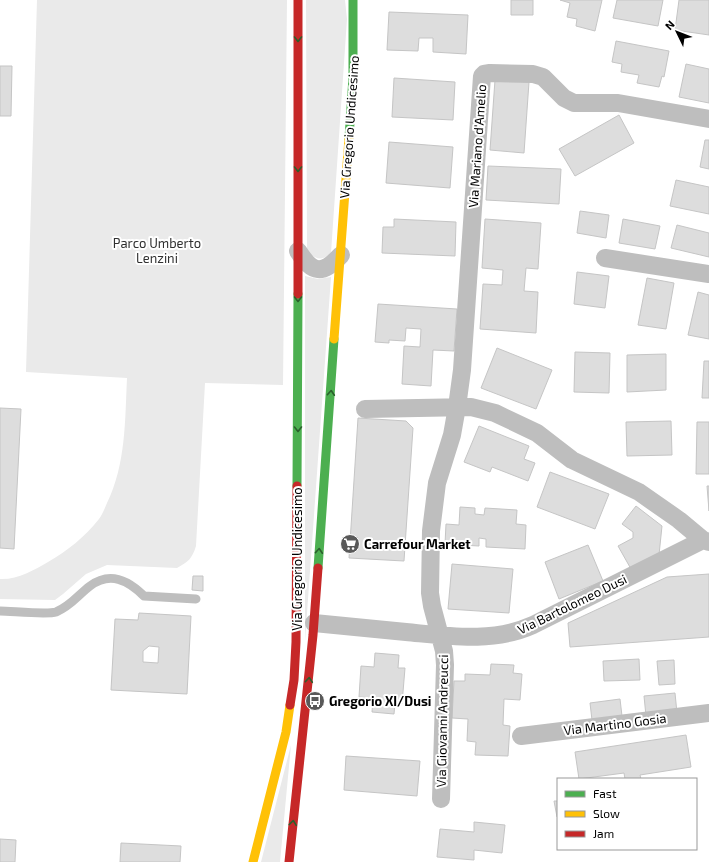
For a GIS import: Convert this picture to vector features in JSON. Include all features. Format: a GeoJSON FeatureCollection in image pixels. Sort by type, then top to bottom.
{"type":"FeatureCollection","features":[{"type":"Feature","properties":{"kind":"street","name":"Via Gregorio Undicesimo"},"geometry":{"type":"LineString","coordinates":[[253,862],[286,732],[295,668],[298,441],[298,0]]}},
{"type":"Feature","properties":{"kind":"street","name":"Via Gregorio Undicesimo"},"geometry":{"type":"LineString","coordinates":[[289,862],[308,696],[314,623],[354,63],[353,0]]}},
{"type":"Feature","properties":{"kind":"street","name":"Via Mariano d'Amelio"},"geometry":{"type":"LineString","coordinates":[[457,407],[462,370],[482,76],[490,73],[533,74],[542,77],[564,98],[574,103],[618,103],[709,119]]}},
{"type":"Feature","properties":{"kind":"street"},"geometry":{"type":"LineString","coordinates":[[298,251],[307,264],[312,268],[317,269],[329,266],[341,255]]}},
{"type":"Feature","properties":{"kind":"street"},"geometry":{"type":"LineString","coordinates":[[605,258],[709,274]]}},
{"type":"Feature","properties":{"kind":"street","name":"Via Giovanni Andreucci"},"geometry":{"type":"LineString","coordinates":[[441,799],[446,664],[430,593],[431,531],[437,483],[452,435],[457,407]]}},
{"type":"Feature","properties":{"kind":"street"},"geometry":{"type":"LineString","coordinates":[[365,409],[471,407],[488,410],[537,433],[572,460],[632,488],[649,498],[706,541]]}},
{"type":"Feature","properties":{"kind":"street","name":"Via Bartolomeo Dusi"},"geometry":{"type":"LineString","coordinates":[[314,623],[440,636],[491,636],[522,630],[706,541]]}},
{"type":"Feature","properties":{"kind":"street","name":"Via Martino Gosia"},"geometry":{"type":"LineString","coordinates":[[521,736],[709,713]]}},
{"type":"Feature","properties":{"kind":"lane"},"geometry":{"type":"LineString","coordinates":[[0,611],[53,612],[67,607],[90,586],[98,581],[108,578],[118,578],[136,588],[144,596],[196,599]]}},
{"type":"Feature","properties":{"kind":"green space","name":"Parco Umberto Lenzini"},"geometry":{"type":"Polygon","coordinates":[[[37,0],[287,0],[283,385],[205,383],[196,546],[193,554],[187,562],[177,568],[107,565],[86,574],[55,600],[0,599],[0,579],[13,578],[25,574],[55,558],[82,538],[94,526],[100,517],[118,473],[125,426],[127,378],[26,372],[37,0]]]}},
{"type":"Feature","properties":{"kind":"green space"},"geometry":{"type":"Polygon","coordinates":[[[306,0],[345,0],[347,19],[331,253],[322,258],[314,257],[307,252],[306,0]]]}},
{"type":"Feature","properties":{"kind":"green space"},"geometry":{"type":"Polygon","coordinates":[[[305,276],[318,279],[331,277],[305,641],[305,276]]]}},
{"type":"Feature","properties":{"kind":"green space"},"geometry":{"type":"Polygon","coordinates":[[[291,745],[280,862],[261,862],[291,745]]]}},
{"type":"Feature","properties":{"kind":"building"},"geometry":{"type":"Polygon","coordinates":[[[511,0],[533,0],[533,15],[511,15],[511,0]]]}},
{"type":"Feature","properties":{"kind":"building"},"geometry":{"type":"Polygon","coordinates":[[[560,0],[602,0],[595,31],[576,26],[577,19],[567,17],[570,3],[560,0]]]}},
{"type":"Feature","properties":{"kind":"building"},"geometry":{"type":"Polygon","coordinates":[[[617,0],[663,0],[658,26],[613,18],[617,0]]]}},
{"type":"Feature","properties":{"kind":"building"},"geometry":{"type":"Polygon","coordinates":[[[679,0],[709,0],[709,35],[675,30],[679,0]]]}},
{"type":"Feature","properties":{"kind":"building"},"geometry":{"type":"Polygon","coordinates":[[[389,12],[468,15],[466,54],[433,52],[433,38],[419,38],[418,51],[387,50],[389,12]]]}},
{"type":"Feature","properties":{"kind":"building"},"geometry":{"type":"Polygon","coordinates":[[[616,41],[669,51],[664,77],[662,76],[659,87],[637,83],[639,75],[621,72],[622,64],[612,62],[616,41]]]}},
{"type":"Feature","properties":{"kind":"building"},"geometry":{"type":"Polygon","coordinates":[[[686,64],[709,69],[709,103],[679,97],[686,64]]]}},
{"type":"Feature","properties":{"kind":"building"},"geometry":{"type":"Polygon","coordinates":[[[0,66],[12,66],[11,116],[0,116],[0,66]]]}},
{"type":"Feature","properties":{"kind":"building"},"geometry":{"type":"Polygon","coordinates":[[[394,78],[455,82],[453,120],[392,117],[394,78]]]}},
{"type":"Feature","properties":{"kind":"building"},"geometry":{"type":"Polygon","coordinates":[[[495,80],[529,82],[524,153],[490,150],[495,80]]]}},
{"type":"Feature","properties":{"kind":"building"},"geometry":{"type":"Polygon","coordinates":[[[619,115],[634,143],[575,176],[559,149],[619,115]]]}},
{"type":"Feature","properties":{"kind":"building"},"geometry":{"type":"Polygon","coordinates":[[[705,140],[709,140],[709,169],[700,167],[705,140]]]}},
{"type":"Feature","properties":{"kind":"building"},"geometry":{"type":"Polygon","coordinates":[[[389,142],[453,147],[450,188],[386,183],[389,142]]]}},
{"type":"Feature","properties":{"kind":"building"},"geometry":{"type":"Polygon","coordinates":[[[488,166],[561,169],[559,204],[486,200],[488,166]]]}},
{"type":"Feature","properties":{"kind":"building"},"geometry":{"type":"Polygon","coordinates":[[[676,180],[709,187],[709,214],[670,206],[676,180]]]}},
{"type":"Feature","properties":{"kind":"building"},"geometry":{"type":"Polygon","coordinates":[[[580,211],[609,215],[606,238],[577,233],[580,211]]]}},
{"type":"Feature","properties":{"kind":"building"},"geometry":{"type":"Polygon","coordinates":[[[394,219],[456,222],[455,256],[382,253],[383,227],[394,227],[394,219]]]}},
{"type":"Feature","properties":{"kind":"building"},"geometry":{"type":"Polygon","coordinates":[[[485,219],[541,223],[538,269],[526,268],[524,291],[538,292],[536,333],[480,329],[483,284],[502,285],[503,270],[482,268],[485,219]]]}},
{"type":"Feature","properties":{"kind":"building"},"geometry":{"type":"Polygon","coordinates":[[[623,219],[660,226],[655,249],[619,243],[623,219]]]}},
{"type":"Feature","properties":{"kind":"building"},"geometry":{"type":"Polygon","coordinates":[[[677,225],[709,233],[709,257],[671,248],[677,225]]]}},
{"type":"Feature","properties":{"kind":"building"},"geometry":{"type":"Polygon","coordinates":[[[577,272],[609,276],[605,308],[574,304],[577,272]]]}},
{"type":"Feature","properties":{"kind":"building"},"geometry":{"type":"Polygon","coordinates":[[[647,278],[674,283],[666,329],[638,325],[647,278]]]}},
{"type":"Feature","properties":{"kind":"building"},"geometry":{"type":"Polygon","coordinates":[[[698,292],[709,295],[709,339],[688,335],[698,292]]]}},
{"type":"Feature","properties":{"kind":"building"},"geometry":{"type":"Polygon","coordinates":[[[378,304],[457,309],[454,351],[433,350],[431,386],[402,384],[404,346],[420,347],[421,329],[406,328],[405,341],[389,340],[389,343],[375,342],[378,304]]]}},
{"type":"Feature","properties":{"kind":"building"},"geometry":{"type":"Polygon","coordinates":[[[497,348],[552,370],[536,409],[481,388],[497,348]]]}},
{"type":"Feature","properties":{"kind":"building"},"geometry":{"type":"Polygon","coordinates":[[[575,352],[610,353],[609,393],[574,392],[575,352]]]}},
{"type":"Feature","properties":{"kind":"building"},"geometry":{"type":"Polygon","coordinates":[[[666,354],[666,390],[627,392],[627,355],[666,354]]]}},
{"type":"Feature","properties":{"kind":"building"},"geometry":{"type":"Polygon","coordinates":[[[704,361],[709,361],[709,398],[702,398],[704,361]]]}},
{"type":"Feature","properties":{"kind":"building"},"geometry":{"type":"Polygon","coordinates":[[[0,408],[21,409],[14,549],[0,548],[0,408]]]}},
{"type":"Feature","properties":{"kind":"building"},"geometry":{"type":"Polygon","coordinates":[[[358,418],[406,421],[413,428],[404,561],[349,558],[358,418]]]}},
{"type":"Feature","properties":{"kind":"building"},"geometry":{"type":"Polygon","coordinates":[[[671,421],[672,455],[627,456],[626,422],[671,421]]]}},
{"type":"Feature","properties":{"kind":"building"},"geometry":{"type":"Polygon","coordinates":[[[697,422],[709,422],[709,474],[696,474],[697,422]]]}},
{"type":"Feature","properties":{"kind":"building"},"geometry":{"type":"Polygon","coordinates":[[[479,426],[529,446],[524,459],[535,463],[528,481],[492,467],[490,472],[464,462],[479,426]]]}},
{"type":"Feature","properties":{"kind":"building"},"geometry":{"type":"Polygon","coordinates":[[[550,472],[609,494],[595,529],[537,507],[550,472]]]}},
{"type":"Feature","properties":{"kind":"building"},"geometry":{"type":"Polygon","coordinates":[[[707,486],[709,486],[709,511],[707,486]]]}},
{"type":"Feature","properties":{"kind":"building"},"geometry":{"type":"Polygon","coordinates":[[[636,506],[662,526],[659,555],[631,569],[618,546],[633,538],[633,532],[622,524],[636,506]]]}},
{"type":"Feature","properties":{"kind":"building"},"geometry":{"type":"Polygon","coordinates":[[[460,507],[475,508],[475,514],[484,515],[485,508],[517,510],[516,524],[526,525],[525,549],[486,547],[486,539],[479,538],[479,546],[445,544],[446,524],[459,525],[460,507]]]}},
{"type":"Feature","properties":{"kind":"building"},"geometry":{"type":"Polygon","coordinates":[[[588,545],[603,581],[559,599],[545,562],[588,545]]]}},
{"type":"Feature","properties":{"kind":"building"},"geometry":{"type":"Polygon","coordinates":[[[452,564],[513,569],[509,613],[448,609],[452,564]]]}},
{"type":"Feature","properties":{"kind":"building"},"geometry":{"type":"Polygon","coordinates":[[[709,574],[709,637],[570,647],[568,623],[667,577],[709,574]]]}},
{"type":"Feature","properties":{"kind":"building"},"geometry":{"type":"Polygon","coordinates":[[[193,576],[203,576],[203,591],[192,590],[193,576]]]}},
{"type":"Feature","properties":{"kind":"building"},"geometry":{"type":"Polygon","coordinates":[[[139,613],[191,616],[187,694],[111,690],[115,619],[138,620],[139,613]],[[149,646],[143,651],[143,662],[158,663],[159,647],[149,646]]]}},
{"type":"Feature","properties":{"kind":"building"},"geometry":{"type":"Polygon","coordinates":[[[375,653],[399,655],[398,668],[405,668],[402,704],[395,703],[394,714],[372,712],[373,698],[359,697],[361,666],[374,667],[375,653]]]}},
{"type":"Feature","properties":{"kind":"building"},"geometry":{"type":"Polygon","coordinates":[[[639,659],[640,680],[604,681],[603,661],[639,659]]]}},
{"type":"Feature","properties":{"kind":"building"},"geometry":{"type":"Polygon","coordinates":[[[674,660],[675,684],[659,685],[657,661],[674,660]]]}},
{"type":"Feature","properties":{"kind":"building"},"geometry":{"type":"Polygon","coordinates":[[[491,664],[514,665],[513,673],[522,674],[520,700],[504,699],[503,725],[510,726],[508,756],[475,755],[476,742],[467,741],[468,719],[452,718],[454,681],[465,681],[465,674],[490,675],[491,664]]]}},
{"type":"Feature","properties":{"kind":"building"},"geometry":{"type":"Polygon","coordinates":[[[675,693],[677,713],[646,716],[644,696],[675,693]]]}},
{"type":"Feature","properties":{"kind":"building"},"geometry":{"type":"Polygon","coordinates":[[[620,699],[622,716],[592,720],[590,703],[620,699]]]}},
{"type":"Feature","properties":{"kind":"building"},"geometry":{"type":"Polygon","coordinates":[[[686,735],[691,767],[640,775],[641,778],[625,778],[624,773],[579,778],[575,752],[686,735]]]}},
{"type":"Feature","properties":{"kind":"building"},"geometry":{"type":"Polygon","coordinates":[[[346,756],[420,761],[417,796],[344,790],[346,756]]]}},
{"type":"Feature","properties":{"kind":"building"},"geometry":{"type":"Polygon","coordinates":[[[554,801],[557,801],[557,817],[554,801]]]}},
{"type":"Feature","properties":{"kind":"building"},"geometry":{"type":"Polygon","coordinates":[[[474,822],[505,825],[502,853],[474,850],[474,860],[437,857],[440,829],[474,832],[474,822]]]}},
{"type":"Feature","properties":{"kind":"building"},"geometry":{"type":"Polygon","coordinates":[[[0,839],[16,840],[15,862],[0,862],[0,839]]]}},
{"type":"Feature","properties":{"kind":"building"},"geometry":{"type":"Polygon","coordinates":[[[121,843],[181,846],[180,862],[120,862],[121,843]]]}},
{"type":"Feature","properties":{"kind":"traffic: fast"},"geometry":{"type":"LineString","coordinates":[[349,138],[353,77],[353,0]]}},
{"type":"Feature","properties":{"kind":"traffic: fast"},"geometry":{"type":"LineString","coordinates":[[297,486],[298,294]]}},
{"type":"Feature","properties":{"kind":"traffic: fast"},"geometry":{"type":"LineString","coordinates":[[318,568],[334,339]]}},
{"type":"Feature","properties":{"kind":"traffic: slow"},"geometry":{"type":"LineString","coordinates":[[334,339],[349,138]]}},
{"type":"Feature","properties":{"kind":"traffic: slow"},"geometry":{"type":"LineString","coordinates":[[253,862],[286,732],[290,705]]}},
{"type":"Feature","properties":{"kind":"traffic: jam"},"geometry":{"type":"LineString","coordinates":[[298,0],[298,294]]}},
{"type":"Feature","properties":{"kind":"traffic: jam"},"geometry":{"type":"LineString","coordinates":[[290,705],[294,680],[296,642],[297,486]]}},
{"type":"Feature","properties":{"kind":"traffic: jam"},"geometry":{"type":"LineString","coordinates":[[289,862],[313,635],[318,568]]}},
{"type":"Feature","properties":{"kind":"place","name":"Carrefour Market"},"geometry":{"type":"Point","coordinates":[350,544]}},
{"type":"Feature","properties":{"kind":"place","name":"Gregorio XI/Dusi"},"geometry":{"type":"Point","coordinates":[315,701]}}]}
